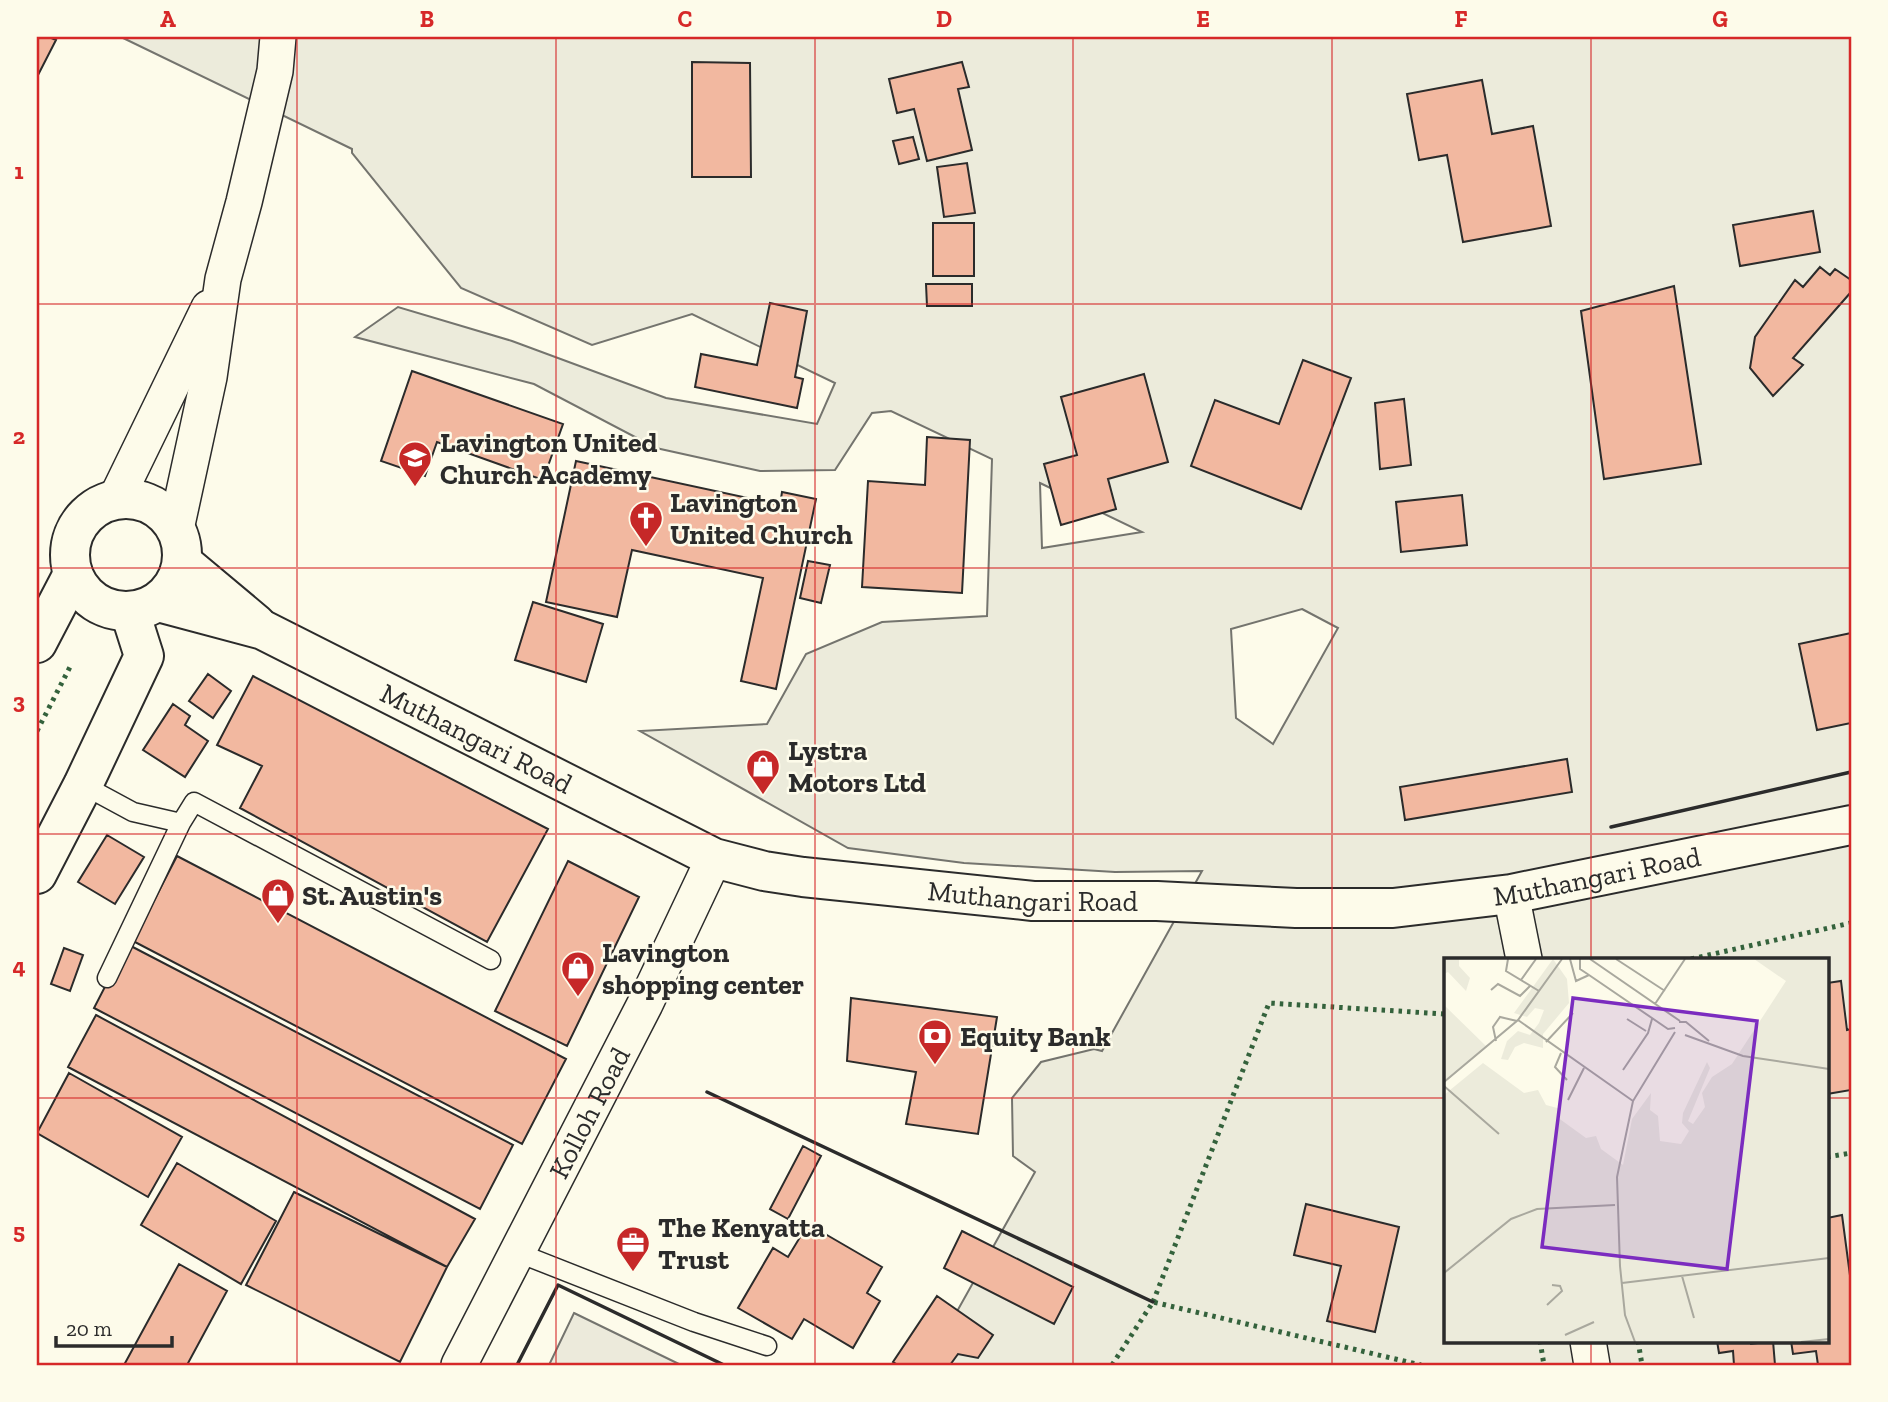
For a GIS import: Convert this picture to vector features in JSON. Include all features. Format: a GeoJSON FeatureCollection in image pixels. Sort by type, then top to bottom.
{"type":"FeatureCollection","features":[{"type":"Feature","properties":{"kind":"street"},"geometry":{"type":"LineString","coordinates":[[179,545],[166,515],[151,504],[135,499],[117,499],[91,510],[82,521],[71,546],[70,560],[80,587],[89,598],[109,608],[144,607],[175,585],[179,545],[209,377],[223,279],[275,71],[278,37]]}},
{"type":"Feature","properties":{"kind":"street"},"geometry":{"type":"LineString","coordinates":[[117,499],[223,279]]}},
{"type":"Feature","properties":{"kind":"street","name":"Muthangari Road"},"geometry":{"type":"LineString","coordinates":[[179,545],[263,630]]}},
{"type":"Feature","properties":{"kind":"street"},"geometry":{"type":"LineString","coordinates":[[37,643],[73,574]]}},
{"type":"Feature","properties":{"kind":"street"},"geometry":{"type":"LineString","coordinates":[[37,874],[144,656],[144,607]]}},
{"type":"Feature","properties":{"kind":"street","name":"Muthangari Road"},"geometry":{"type":"LineString","coordinates":[[144,607],[263,630],[714,858],[764,871],[803,877],[1032,901],[1157,901],[1296,908],[1393,908],[1511,894],[1851,825]]}},
{"type":"Feature","properties":{"kind":"street","name":"Kolloh Road"},"geometry":{"type":"LineString","coordinates":[[459,1365],[645,1004],[714,858]]}},
{"type":"Feature","properties":{"kind":"street"},"geometry":{"type":"LineString","coordinates":[[1511,894],[1524,958]]}},
{"type":"Feature","properties":{"kind":"street"},"geometry":{"type":"LineString","coordinates":[[1588,1342],[1592,1365]]}},
{"type":"Feature","properties":{"kind":"lane"},"geometry":{"type":"LineString","coordinates":[[83,785],[133,813],[181,823]]}},
{"type":"Feature","properties":{"kind":"lane"},"geometry":{"type":"LineString","coordinates":[[107,978],[181,823],[194,802],[491,960]]}},
{"type":"Feature","properties":{"kind":"lane"},"geometry":{"type":"LineString","coordinates":[[516,1252],[694,1322],[767,1346]]}},
{"type":"Feature","properties":{"kind":"shaded area"},"geometry":{"type":"Polygon","coordinates":[[[121,37],[1851,37],[1851,1365],[927,1365],[1035,1172],[1013,1156],[1012,1098],[1041,1062],[1094,1049],[1102,1051],[1202,871],[1115,872],[964,863],[848,848],[640,731],[767,724],[806,654],[882,622],[987,616],[992,459],[891,411],[872,413],[835,470],[760,471],[656,448],[534,384],[355,337],[398,307],[512,341],[666,398],[817,424],[835,383],[692,314],[592,345],[461,288],[352,153],[352,149],[121,37]],[[1040,483],[1042,548],[1142,532],[1040,483]],[[1302,609],[1231,629],[1236,718],[1273,744],[1338,628],[1302,609]]]}},
{"type":"Feature","properties":{"kind":"shaded area"},"geometry":{"type":"Polygon","coordinates":[[[574,1313],[681,1365],[549,1365],[574,1313]]]}},
{"type":"Feature","properties":{"kind":"building"},"geometry":{"type":"Polygon","coordinates":[[[37,37],[56,40],[37,77],[37,37]]]}},
{"type":"Feature","properties":{"kind":"building"},"geometry":{"type":"Polygon","coordinates":[[[692,62],[750,63],[751,177],[692,177],[692,62]]]}},
{"type":"Feature","properties":{"kind":"building"},"geometry":{"type":"Polygon","coordinates":[[[962,62],[969,87],[958,89],[972,150],[927,161],[914,109],[897,113],[889,79],[962,62]]]}},
{"type":"Feature","properties":{"kind":"building"},"geometry":{"type":"Polygon","coordinates":[[[1482,80],[1492,134],[1533,126],[1551,226],[1463,242],[1447,155],[1419,160],[1407,94],[1482,80]]]}},
{"type":"Feature","properties":{"kind":"building"},"geometry":{"type":"Polygon","coordinates":[[[913,137],[919,159],[899,164],[893,141],[913,137]]]}},
{"type":"Feature","properties":{"kind":"building"},"geometry":{"type":"Polygon","coordinates":[[[967,163],[975,213],[944,217],[937,167],[967,163]]]}},
{"type":"Feature","properties":{"kind":"building"},"geometry":{"type":"Polygon","coordinates":[[[1813,211],[1820,252],[1740,266],[1733,225],[1813,211]]]}},
{"type":"Feature","properties":{"kind":"building"},"geometry":{"type":"Polygon","coordinates":[[[933,223],[974,223],[974,276],[933,276],[933,223]]]}},
{"type":"Feature","properties":{"kind":"building"},"geometry":{"type":"Polygon","coordinates":[[[1820,267],[1830,275],[1835,269],[1851,280],[1851,292],[1793,358],[1803,365],[1773,396],[1750,368],[1755,337],[1795,280],[1803,287],[1820,267]]]}},
{"type":"Feature","properties":{"kind":"building"},"geometry":{"type":"Polygon","coordinates":[[[926,284],[972,284],[972,306],[927,306],[926,284]]]}},
{"type":"Feature","properties":{"kind":"building"},"geometry":{"type":"Polygon","coordinates":[[[1674,286],[1701,464],[1604,479],[1581,311],[1674,286]]]}},
{"type":"Feature","properties":{"kind":"building"},"geometry":{"type":"Polygon","coordinates":[[[770,303],[807,311],[795,377],[803,379],[797,408],[695,387],[701,354],[757,365],[770,303]]]}},
{"type":"Feature","properties":{"kind":"building"},"geometry":{"type":"Polygon","coordinates":[[[1303,360],[1351,378],[1301,509],[1191,466],[1215,400],[1279,424],[1303,360]]]}},
{"type":"Feature","properties":{"kind":"building"},"geometry":{"type":"Polygon","coordinates":[[[412,371],[563,424],[543,480],[437,442],[425,476],[381,461],[412,371]]]}},
{"type":"Feature","properties":{"kind":"building"},"geometry":{"type":"Polygon","coordinates":[[[1144,374],[1168,462],[1108,479],[1116,509],[1061,525],[1044,464],[1077,455],[1061,397],[1144,374]]]}},
{"type":"Feature","properties":{"kind":"building"},"geometry":{"type":"Polygon","coordinates":[[[1404,399],[1411,465],[1380,469],[1375,403],[1404,399]]]}},
{"type":"Feature","properties":{"kind":"building"},"geometry":{"type":"Polygon","coordinates":[[[927,437],[970,440],[962,593],[862,587],[868,481],[925,485],[927,437]]]}},
{"type":"Feature","properties":{"kind":"building"},"geometry":{"type":"Polygon","coordinates":[[[576,461],[780,505],[782,492],[816,499],[776,689],[741,681],[763,578],[632,550],[617,617],[546,602],[576,461]]]}},
{"type":"Feature","properties":{"kind":"building"},"geometry":{"type":"Polygon","coordinates":[[[1462,495],[1467,545],[1401,552],[1396,502],[1462,495]]]}},
{"type":"Feature","properties":{"kind":"building"},"geometry":{"type":"Polygon","coordinates":[[[808,561],[830,565],[821,603],[800,598],[808,561]]]}},
{"type":"Feature","properties":{"kind":"building"},"geometry":{"type":"Polygon","coordinates":[[[533,602],[603,624],[586,682],[515,660],[533,602]]]}},
{"type":"Feature","properties":{"kind":"building"},"geometry":{"type":"Polygon","coordinates":[[[1851,633],[1851,723],[1817,730],[1799,644],[1851,633]]]}},
{"type":"Feature","properties":{"kind":"building"},"geometry":{"type":"Polygon","coordinates":[[[208,674],[231,691],[213,718],[189,701],[208,674]]]}},
{"type":"Feature","properties":{"kind":"building"},"geometry":{"type":"Polygon","coordinates":[[[253,676],[548,829],[487,942],[240,808],[262,766],[217,745],[253,676]]]}},
{"type":"Feature","properties":{"kind":"building"},"geometry":{"type":"Polygon","coordinates":[[[173,704],[190,716],[185,725],[208,741],[185,777],[143,750],[173,704]]]}},
{"type":"Feature","properties":{"kind":"building"},"geometry":{"type":"Polygon","coordinates":[[[1567,759],[1572,792],[1405,820],[1400,787],[1567,759]]]}},
{"type":"Feature","properties":{"kind":"building"},"geometry":{"type":"Polygon","coordinates":[[[107,835],[144,857],[115,904],[78,882],[107,835]]]}},
{"type":"Feature","properties":{"kind":"building"},"geometry":{"type":"Polygon","coordinates":[[[177,856],[566,1059],[522,1144],[133,941],[177,856]]]}},
{"type":"Feature","properties":{"kind":"building"},"geometry":{"type":"Polygon","coordinates":[[[568,861],[639,897],[567,1046],[495,1011],[568,861]]]}},
{"type":"Feature","properties":{"kind":"building"},"geometry":{"type":"Polygon","coordinates":[[[127,944],[513,1145],[480,1209],[94,1008],[127,944]]]}},
{"type":"Feature","properties":{"kind":"building"},"geometry":{"type":"Polygon","coordinates":[[[64,948],[83,955],[70,991],[51,984],[64,948]]]}},
{"type":"Feature","properties":{"kind":"building"},"geometry":{"type":"Polygon","coordinates":[[[1841,981],[1847,1030],[1851,1029],[1851,1090],[1828,1094],[1828,983],[1841,981]]]}},
{"type":"Feature","properties":{"kind":"building","name":"Equity Bank"},"geometry":{"type":"Polygon","coordinates":[[[851,998],[997,1017],[978,1134],[906,1124],[916,1072],[847,1061],[851,998]]]}},
{"type":"Feature","properties":{"kind":"building"},"geometry":{"type":"Polygon","coordinates":[[[96,1015],[475,1219],[447,1267],[68,1067],[96,1015]]]}},
{"type":"Feature","properties":{"kind":"building"},"geometry":{"type":"Polygon","coordinates":[[[69,1073],[182,1137],[148,1197],[37,1133],[69,1073]]]}},
{"type":"Feature","properties":{"kind":"building"},"geometry":{"type":"Polygon","coordinates":[[[803,1146],[821,1156],[788,1219],[770,1209],[803,1146]]]}},
{"type":"Feature","properties":{"kind":"building"},"geometry":{"type":"Polygon","coordinates":[[[177,1163],[276,1221],[241,1284],[141,1225],[177,1163]]]}},
{"type":"Feature","properties":{"kind":"building"},"geometry":{"type":"Polygon","coordinates":[[[294,1192],[447,1267],[400,1362],[246,1285],[294,1192]]]}},
{"type":"Feature","properties":{"kind":"building"},"geometry":{"type":"Polygon","coordinates":[[[1306,1204],[1399,1227],[1375,1332],[1327,1321],[1341,1266],[1294,1255],[1306,1204]]]}},
{"type":"Feature","properties":{"kind":"building"},"geometry":{"type":"Polygon","coordinates":[[[1842,1215],[1851,1283],[1851,1365],[1818,1365],[1816,1351],[1793,1354],[1791,1342],[1828,1342],[1828,1218],[1842,1215]]]}},
{"type":"Feature","properties":{"kind":"building"},"geometry":{"type":"Polygon","coordinates":[[[808,1224],[882,1267],[867,1293],[880,1301],[853,1348],[804,1319],[792,1339],[738,1308],[773,1248],[788,1257],[808,1224]]]}},
{"type":"Feature","properties":{"kind":"building"},"geometry":{"type":"Polygon","coordinates":[[[962,1231],[1073,1287],[1054,1324],[944,1268],[962,1231]]]}},
{"type":"Feature","properties":{"kind":"building"},"geometry":{"type":"Polygon","coordinates":[[[179,1264],[227,1291],[187,1365],[124,1365],[179,1264]]]}},
{"type":"Feature","properties":{"kind":"building"},"geometry":{"type":"Polygon","coordinates":[[[937,1296],[993,1335],[978,1358],[958,1354],[950,1365],[898,1365],[893,1362],[937,1296]]]}},
{"type":"Feature","properties":{"kind":"building"},"geometry":{"type":"Polygon","coordinates":[[[1717,1342],[1773,1342],[1775,1365],[1734,1365],[1733,1351],[1719,1353],[1717,1342]]]}},
{"type":"Feature","properties":{"kind":"hedge"},"geometry":{"type":"LineString","coordinates":[[37,731],[71,665]]}},
{"type":"Feature","properties":{"kind":"hedge"},"geometry":{"type":"LineString","coordinates":[[1695,958],[1851,923]]}},
{"type":"Feature","properties":{"kind":"hedge"},"geometry":{"type":"LineString","coordinates":[[1153,1302],[1269,1003],[1444,1014]]}},
{"type":"Feature","properties":{"kind":"hedge"},"geometry":{"type":"LineString","coordinates":[[1828,1157],[1851,1153]]}},
{"type":"Feature","properties":{"kind":"hedge"},"geometry":{"type":"LineString","coordinates":[[1112,1365],[1153,1302],[1421,1365]]}},
{"type":"Feature","properties":{"kind":"hedge"},"geometry":{"type":"LineString","coordinates":[[1540,1342],[1544,1365]]}},
{"type":"Feature","properties":{"kind":"hedge"},"geometry":{"type":"LineString","coordinates":[[1638,1342],[1642,1365]]}},
{"type":"Feature","properties":{"kind":"wall"},"geometry":{"type":"LineString","coordinates":[[1611,827],[1851,772]]}},
{"type":"Feature","properties":{"kind":"wall"},"geometry":{"type":"LineString","coordinates":[[707,1092],[1153,1302]]}},
{"type":"Feature","properties":{"kind":"wall"},"geometry":{"type":"LineString","coordinates":[[517,1365],[558,1285],[724,1365]]}},
{"type":"Feature","properties":{"kind":"place","name":"Lavington United Church Academy"},"geometry":{"type":"Point","coordinates":[415,488]}},
{"type":"Feature","properties":{"kind":"place","name":"Lavington United Church"},"geometry":{"type":"Point","coordinates":[646,548]}},
{"type":"Feature","properties":{"kind":"place","name":"Lystra Motors Ltd"},"geometry":{"type":"Point","coordinates":[763,796]}},
{"type":"Feature","properties":{"kind":"place","name":"St. Austin's"},"geometry":{"type":"Point","coordinates":[278,925]}},
{"type":"Feature","properties":{"kind":"place","name":"Lavington shopping center"},"geometry":{"type":"Point","coordinates":[578,998]}},
{"type":"Feature","properties":{"kind":"place","name":"Equity Bank"},"geometry":{"type":"Point","coordinates":[935,1066]}},
{"type":"Feature","properties":{"kind":"place","name":"The Kenyatta Trust"},"geometry":{"type":"Point","coordinates":[633,1273]}}]}
